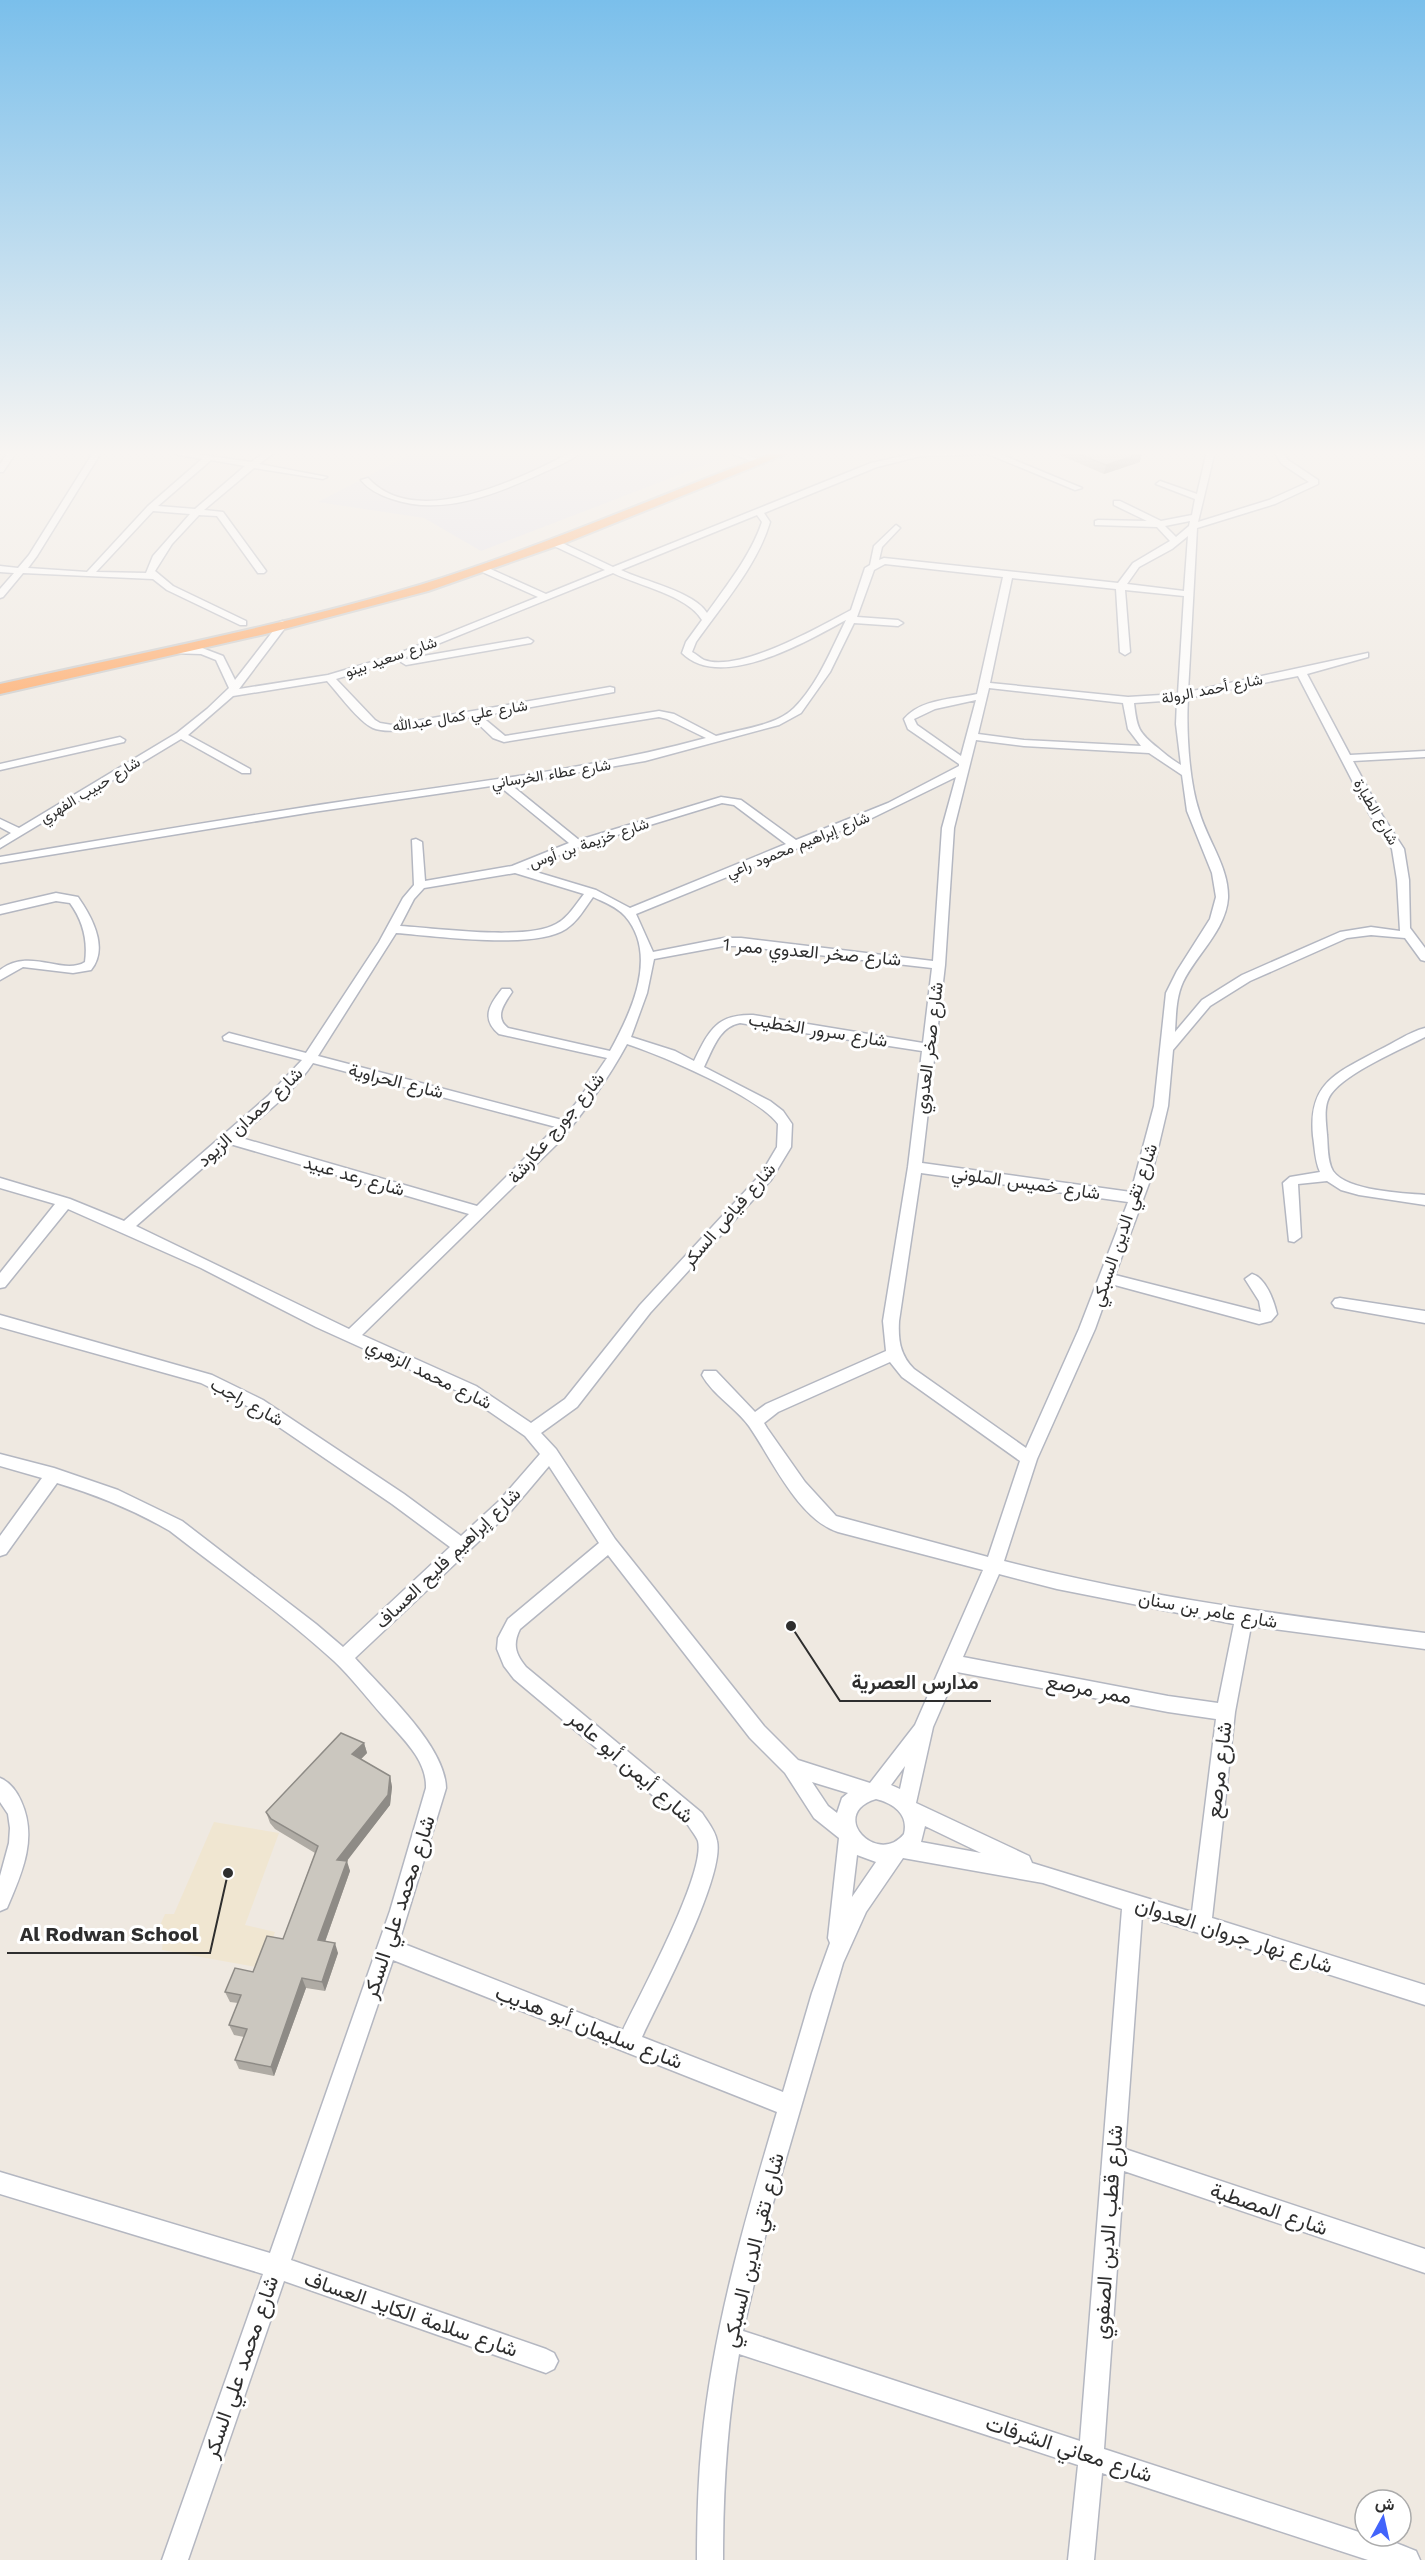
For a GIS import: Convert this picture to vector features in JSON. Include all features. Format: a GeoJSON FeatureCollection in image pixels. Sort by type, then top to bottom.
{"type":"FeatureCollection","features":[{"type":"Feature","properties":{"kind":"highway"},"geometry":{"type":"LineString","coordinates":[[0,678],[243,623],[395,585],[441,570]]}},
{"type":"Feature","properties":{"kind":"highway"},"geometry":{"type":"LineString","coordinates":[[0,688],[284,624],[423,588],[478,570]]}},
{"type":"Feature","properties":{"kind":"street"},"geometry":{"type":"LineString","coordinates":[[10,570],[153,576]]}},
{"type":"Feature","properties":{"kind":"street"},"geometry":{"type":"LineString","coordinates":[[89,575],[93,570]]}},
{"type":"Feature","properties":{"kind":"street"},"geometry":{"type":"LineString","coordinates":[[151,570],[153,576],[170,588],[243,623]]}},
{"type":"Feature","properties":{"kind":"street"},"geometry":{"type":"LineString","coordinates":[[486,570],[545,597]]}},
{"type":"Feature","properties":{"kind":"street","name":"شارع سعيد بينو"},"geometry":{"type":"LineString","coordinates":[[233,691],[329,678],[362,669],[421,649],[611,570]]}},
{"type":"Feature","properties":{"kind":"street"},"geometry":{"type":"LineString","coordinates":[[613,570],[683,598],[701,610],[706,620]]}},
{"type":"Feature","properties":{"kind":"street"},"geometry":{"type":"LineString","coordinates":[[741,570],[691,642],[687,653],[698,662],[722,665],[763,655],[853,616],[898,623]]}},
{"type":"Feature","properties":{"kind":"street","name":"شارع عطاء الخرساني"},"geometry":{"type":"LineString","coordinates":[[0,860],[313,809],[621,763],[775,723],[797,711],[825,672],[853,616],[869,570]]}},
{"type":"Feature","properties":{"kind":"street"},"geometry":{"type":"LineString","coordinates":[[979,570],[1190,594]]}},
{"type":"Feature","properties":{"kind":"street"},"geometry":{"type":"LineString","coordinates":[[1125,652],[1120,587],[1132,570]]}},
{"type":"Feature","properties":{"kind":"street","name":"شارع تقي الدين السبكي"},"geometry":{"type":"LineString","coordinates":[[909,1806],[924,1727],[993,1567],[1029,1459],[1107,1278],[1137,1198],[1158,1126],[1170,1005],[1176,981],[1217,916],[1222,901],[1219,878],[1193,810],[1181,724],[1191,570]]}},
{"type":"Feature","properties":{"kind":"street"},"geometry":{"type":"LineString","coordinates":[[0,595],[21,572]]}},
{"type":"Feature","properties":{"kind":"street","name":"شارع صخر العدوي"},"geometry":{"type":"LineString","coordinates":[[892,1354],[891,1321],[915,1167],[939,965],[947,836],[983,691],[1008,574]]}},
{"type":"Feature","properties":{"kind":"street","name":"شارع حبيب الفهري"},"geometry":{"type":"LineString","coordinates":[[0,846],[207,717],[233,691],[284,624]]}},
{"type":"Feature","properties":{"kind":"street"},"geometry":{"type":"LineString","coordinates":[[362,669],[528,641]]}},
{"type":"Feature","properties":{"kind":"street"},"geometry":{"type":"LineString","coordinates":[[171,650],[202,651],[220,658],[233,691]]}},
{"type":"Feature","properties":{"kind":"street","name":"شارع أحمد الرولة"},"geometry":{"type":"LineString","coordinates":[[964,766],[912,727],[909,719],[915,712],[983,691],[1128,700],[1166,699],[1301,672],[1365,655]]}},
{"type":"Feature","properties":{"kind":"street","name":"شارع الطيارة"},"geometry":{"type":"LineString","coordinates":[[1301,672],[1345,758],[1400,855],[1403,920],[1407,935]]}},
{"type":"Feature","properties":{"kind":"street","name":"شارع علي كمال عبدالله"},"geometry":{"type":"LineString","coordinates":[[329,678],[358,710],[377,726],[406,726],[610,690]]}},
{"type":"Feature","properties":{"kind":"street"},"geometry":{"type":"LineString","coordinates":[[1128,700],[1134,730],[1154,750],[1187,774]]}},
{"type":"Feature","properties":{"kind":"street"},"geometry":{"type":"LineString","coordinates":[[474,715],[496,736],[504,739],[653,714],[670,716],[716,739]]}},
{"type":"Feature","properties":{"kind":"street"},"geometry":{"type":"LineString","coordinates":[[181,735],[246,771]]}},
{"type":"Feature","properties":{"kind":"street"},"geometry":{"type":"LineString","coordinates":[[972,736],[1024,743],[1154,750]]}},
{"type":"Feature","properties":{"kind":"street"},"geometry":{"type":"LineString","coordinates":[[0,767],[120,740]]}},
{"type":"Feature","properties":{"kind":"street"},"geometry":{"type":"LineString","coordinates":[[1345,758],[1425,754]]}},
{"type":"Feature","properties":{"kind":"street","name":"شارع إبراهيم محمود راعي"},"geometry":{"type":"LineString","coordinates":[[629,914],[896,805],[964,766]]}},
{"type":"Feature","properties":{"kind":"street"},"geometry":{"type":"LineString","coordinates":[[501,782],[577,844]]}},
{"type":"Feature","properties":{"kind":"street","name":"شارع خزيمة بن أوس"},"geometry":{"type":"LineString","coordinates":[[420,885],[515,869],[577,844],[713,801],[737,802],[795,845]]}},
{"type":"Feature","properties":{"kind":"street"},"geometry":{"type":"LineString","coordinates":[[0,822],[19,833]]}},
{"type":"Feature","properties":{"kind":"street"},"geometry":{"type":"LineString","coordinates":[[416,842],[420,885],[409,898],[392,929],[511,935],[548,932],[561,927],[590,894]]}},
{"type":"Feature","properties":{"kind":"street"},"geometry":{"type":"LineString","coordinates":[[515,869],[607,900],[629,914],[650,956]]}},
{"type":"Feature","properties":{"kind":"street"},"geometry":{"type":"LineString","coordinates":[[0,910],[43,898],[56,897],[74,900],[88,921],[94,947],[91,962],[87,967],[73,969],[23,963],[14,965],[0,976]]}},
{"type":"Feature","properties":{"kind":"street","name":"شارع حمدان الزيود"},"geometry":{"type":"LineString","coordinates":[[126,1227],[287,1087],[311,1059],[392,929]]}},
{"type":"Feature","properties":{"kind":"street"},"geometry":{"type":"LineString","coordinates":[[1166,1050],[1206,1003],[1246,978],[1344,935],[1371,931],[1407,935],[1425,957]]}},
{"type":"Feature","properties":{"kind":"street","name":"شارع صخر العدوي ممر 1"},"geometry":{"type":"LineString","coordinates":[[650,956],[724,942],[798,948],[939,965]]}},
{"type":"Feature","properties":{"kind":"street","name":"شارع جورج عكارشة"},"geometry":{"type":"LineString","coordinates":[[352,1336],[538,1155],[586,1099],[625,1039],[640,998],[650,956]]}},
{"type":"Feature","properties":{"kind":"street"},"geometry":{"type":"LineString","coordinates":[[506,992],[494,1009],[493,1019],[504,1031],[615,1056]]}},
{"type":"Feature","properties":{"kind":"street","name":"شارع سرور الخطيب"},"geometry":{"type":"LineString","coordinates":[[697,1068],[719,1026],[736,1018],[929,1048]]}},
{"type":"Feature","properties":{"kind":"street"},"geometry":{"type":"LineString","coordinates":[[1425,1032],[1327,1090],[1318,1116],[1325,1167],[1329,1176],[1336,1182],[1353,1188],[1425,1200]]}},
{"type":"Feature","properties":{"kind":"street","name":"شارع الحراوية"},"geometry":{"type":"LineString","coordinates":[[229,1037],[564,1125]]}},
{"type":"Feature","properties":{"kind":"street","name":"شارع فياض السكر"},"geometry":{"type":"LineString","coordinates":[[531,1432],[571,1403],[645,1309],[766,1177],[784,1147],[785,1124],[778,1114],[765,1104],[670,1054],[625,1039]]}},
{"type":"Feature","properties":{"kind":"street","name":"شارع رعد عبيد"},"geometry":{"type":"LineString","coordinates":[[228,1139],[480,1212]]}},
{"type":"Feature","properties":{"kind":"street","name":"شارع خميس الملوني"},"geometry":{"type":"LineString","coordinates":[[915,1167],[1137,1198]]}},
{"type":"Feature","properties":{"kind":"street"},"geometry":{"type":"LineString","coordinates":[[1294,1236],[1290,1183],[1295,1180],[1329,1176]]}},
{"type":"Feature","properties":{"kind":"street","name":"شارع محمد الزهري"},"geometry":{"type":"LineString","coordinates":[[0,1183],[65,1202],[126,1227],[470,1390],[498,1407],[531,1432],[550,1454],[609,1544],[757,1732],[792,1767],[821,1812],[848,1833]]}},
{"type":"Feature","properties":{"kind":"street"},"geometry":{"type":"LineString","coordinates":[[0,1283],[65,1202]]}},
{"type":"Feature","properties":{"kind":"street"},"geometry":{"type":"LineString","coordinates":[[1107,1278],[1259,1318],[1266,1317],[1269,1314],[1266,1300],[1252,1279]]}},
{"type":"Feature","properties":{"kind":"street"},"geometry":{"type":"LineString","coordinates":[[1340,1303],[1425,1317]]}},
{"type":"Feature","properties":{"kind":"street","name":"شارع راجب"},"geometry":{"type":"LineString","coordinates":[[0,1321],[140,1359],[206,1380],[257,1404],[389,1493],[463,1547]]}},
{"type":"Feature","properties":{"kind":"street"},"geometry":{"type":"LineString","coordinates":[[756,1423],[762,1414],[772,1408],[892,1354],[908,1372],[1029,1459]]}},
{"type":"Feature","properties":{"kind":"street","name":"شارع عامر بن سنان"},"geometry":{"type":"LineString","coordinates":[[710,1375],[756,1423],[759,1432],[826,1518],[853,1530],[1057,1582],[1244,1618],[1425,1641]]}},
{"type":"Feature","properties":{"kind":"street","name":"شارع إبراهيم فليح العساف"},"geometry":{"type":"LineString","coordinates":[[343,1658],[506,1506],[550,1454]]}},
{"type":"Feature","properties":{"kind":"street","name":"شارع محمد علي السكر"},"geometry":{"type":"LineString","coordinates":[[0,1460],[113,1495],[159,1515],[176,1526],[310,1629],[343,1658],[413,1736],[429,1758],[436,1776],[432,1805],[388,1948],[275,2266],[175,2560]]}},
{"type":"Feature","properties":{"kind":"street"},"geometry":{"type":"LineString","coordinates":[[0,1549],[54,1475]]}},
{"type":"Feature","properties":{"kind":"street","name":"شارع أيمن أبو عامر"},"geometry":{"type":"LineString","coordinates":[[609,1544],[514,1624],[506,1636],[506,1648],[509,1661],[520,1672],[695,1819],[708,1842],[706,1862],[697,1893],[628,2042]]}},
{"type":"Feature","properties":{"kind":"street","name":"شارع مرصع"},"geometry":{"type":"LineString","coordinates":[[1201,1924],[1226,1712],[1244,1618]]}},
{"type":"Feature","properties":{"kind":"street","name":"ممر مرصع"},"geometry":{"type":"LineString","coordinates":[[953,1663],[1168,1704],[1226,1712]]}},
{"type":"Feature","properties":{"kind":"street","name":"شارع تقي الدين السبكي"},"geometry":{"type":"LineString","coordinates":[[873,1791],[924,1727]]}},
{"type":"Feature","properties":{"kind":"street","name":"شارع محمد الزهري"},"geometry":{"type":"LineString","coordinates":[[792,1767],[873,1791]]}},
{"type":"Feature","properties":{"kind":"street"},"geometry":{"type":"LineString","coordinates":[[0,1787],[12,1804],[20,1822],[21,1842],[0,1901]]}},
{"type":"Feature","properties":{"kind":"street"},"geometry":{"type":"LineString","coordinates":[[873,1791],[898,1796],[909,1806],[914,1830],[910,1840],[900,1850],[883,1854],[869,1852],[857,1845],[848,1833],[845,1814],[848,1806],[861,1794],[873,1791]]}},
{"type":"Feature","properties":{"kind":"street","name":"شارع نهار جروان العدوان"},"geometry":{"type":"LineString","coordinates":[[909,1806],[1043,1874]]}},
{"type":"Feature","properties":{"kind":"street","name":"شارع تقي الدين السبكي"},"geometry":{"type":"LineString","coordinates":[[837,1947],[848,1833]]}},
{"type":"Feature","properties":{"kind":"street","name":"شارع تقي الدين السبكي"},"geometry":{"type":"LineString","coordinates":[[710,2560],[714,2448],[730,2339],[743,2277],[837,1947],[870,1882],[900,1850]]}},
{"type":"Feature","properties":{"kind":"street","name":"شارع نهار جروان العدوان"},"geometry":{"type":"LineString","coordinates":[[900,1850],[1043,1874],[1425,1995]]}},
{"type":"Feature","properties":{"kind":"street","name":"شارع قطب الدين الصفوي"},"geometry":{"type":"LineString","coordinates":[[1081,2560],[1091,2457],[1132,1903]]}},
{"type":"Feature","properties":{"kind":"street","name":"شارع سليمان أبو هديب"},"geometry":{"type":"LineString","coordinates":[[388,1948],[790,2106]]}},
{"type":"Feature","properties":{"kind":"street","name":"شارع المصطبة"},"geometry":{"type":"LineString","coordinates":[[1114,2157],[1425,2261]]}},
{"type":"Feature","properties":{"kind":"street","name":"شارع سلامة الكايد العساف"},"geometry":{"type":"LineString","coordinates":[[0,2183],[275,2266],[546,2361]]}},
{"type":"Feature","properties":{"kind":"street","name":"شارع معاني الشرفات"},"geometry":{"type":"LineString","coordinates":[[730,2339],[1407,2560]]}},
{"type":"Feature","properties":{"kind":"shaded area"},"geometry":{"type":"Polygon","coordinates":[[[214,1822],[279,1833],[245,1925],[275,1932],[261,1968],[162,1950],[163,1938],[155,1937],[165,1914],[174,1914],[214,1822]]]}},
{"type":"Feature","properties":{"kind":"building"},"geometry":{"type":"Polygon","coordinates":[[[341,1733],[364,1743],[352,1754],[390,1776],[388,1795],[337,1860],[347,1861],[318,1940],[335,1943],[322,1982],[302,1978],[271,2067],[235,2060],[247,2029],[229,2025],[241,1995],[225,1992],[235,1968],[253,1972],[267,1936],[283,1939],[318,1846],[271,1819],[266,1812],[341,1733]]]}},
{"type":"Feature","properties":{"kind":"place","name":"مدارس العصرية"},"geometry":{"type":"Point","coordinates":[791,1626]}},
{"type":"Feature","properties":{"kind":"place","name":"Al Rodwan School"},"geometry":{"type":"Point","coordinates":[228,1873]}}]}
